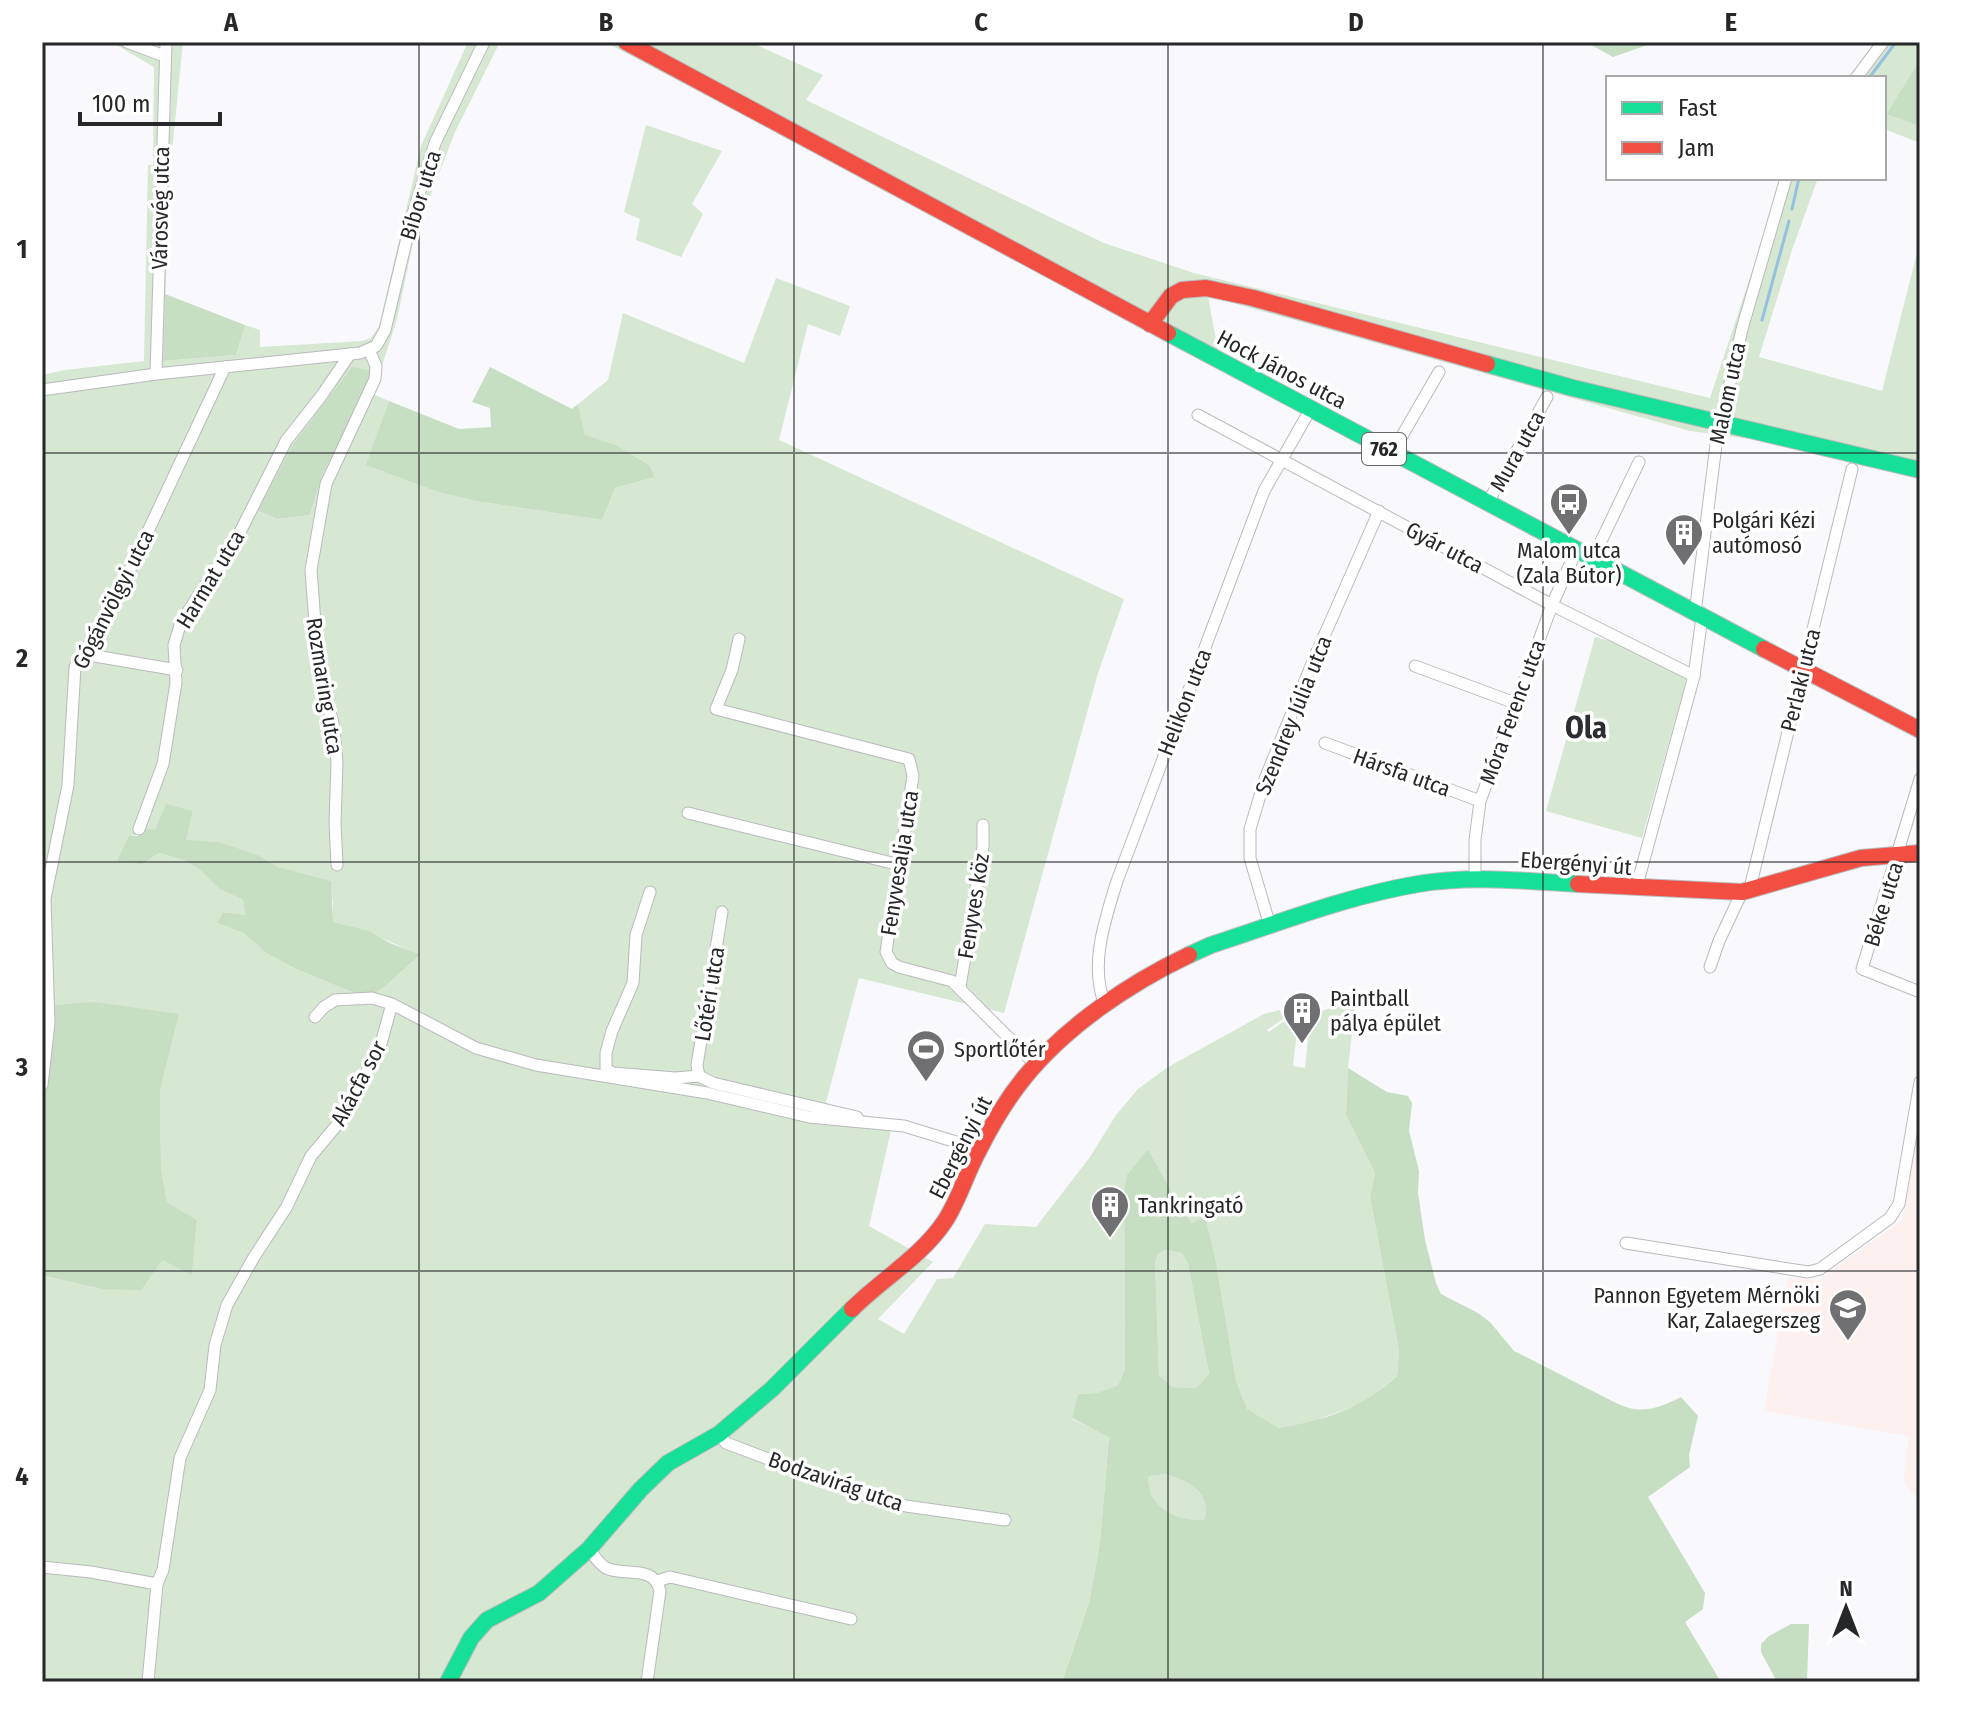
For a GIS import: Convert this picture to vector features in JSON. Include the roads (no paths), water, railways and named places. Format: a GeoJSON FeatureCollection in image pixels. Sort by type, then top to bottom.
{"type":"FeatureCollection","features":[{"type":"Feature","properties":{"kind":"street"},"geometry":{"type":"LineString","coordinates":[[127,42],[164,56]]}},
{"type":"Feature","properties":{"kind":"street","name":"Városvég utca"},"geometry":{"type":"LineString","coordinates":[[156,374],[166,42]]}},
{"type":"Feature","properties":{"kind":"street","name":"Bíbor utca"},"geometry":{"type":"LineString","coordinates":[[369,350],[378,343],[385,330],[412,217],[435,143],[484,42]]}},
{"type":"Feature","properties":{"kind":"street","name":"Hock János utca"},"geometry":{"type":"LineString","coordinates":[[626,42],[1592,560],[1920,730]]}},
{"type":"Feature","properties":{"kind":"street"},"geometry":{"type":"LineString","coordinates":[[1858,76],[1883,42]]}},
{"type":"Feature","properties":{"kind":"street","name":"Malom utca"},"geometry":{"type":"LineString","coordinates":[[1636,889],[1694,676],[1712,464],[1720,423],[1742,329],[1785,180]]}},
{"type":"Feature","properties":{"kind":"street"},"geometry":{"type":"LineString","coordinates":[[1150,324],[1168,299],[1187,287],[1199,286],[1253,298],[1573,388],[1920,470]]}},
{"type":"Feature","properties":{"kind":"street"},"geometry":{"type":"LineString","coordinates":[[42,390],[369,350]]}},
{"type":"Feature","properties":{"kind":"street","name":"Rozmaring utca"},"geometry":{"type":"LineString","coordinates":[[337,865],[337,762],[333,723],[319,676],[311,570],[326,484],[375,379],[376,366],[369,350]]}},
{"type":"Feature","properties":{"kind":"street","name":"Harmat utca"},"geometry":{"type":"LineString","coordinates":[[139,829],[163,764],[177,670],[174,645],[181,622],[238,536],[286,441],[350,354]]}},
{"type":"Feature","properties":{"kind":"street","name":"Gógánvölgyi utca"},"geometry":{"type":"LineString","coordinates":[[42,1085],[49,1023],[45,899],[68,785],[75,667],[112,608],[225,367]]}},
{"type":"Feature","properties":{"kind":"street"},"geometry":{"type":"LineString","coordinates":[[1392,453],[1439,372]]}},
{"type":"Feature","properties":{"kind":"street","name":"Mura utca"},"geometry":{"type":"LineString","coordinates":[[1487,504],[1547,397]]}},
{"type":"Feature","properties":{"kind":"street","name":"Helikon utca"},"geometry":{"type":"LineString","coordinates":[[1105,1005],[1100,993],[1098,963],[1117,881],[1264,491],[1310,410]]}},
{"type":"Feature","properties":{"kind":"street","name":"Gyár utca"},"geometry":{"type":"LineString","coordinates":[[1198,415],[1552,605],[1694,676]]}},
{"type":"Feature","properties":{"kind":"street"},"geometry":{"type":"LineString","coordinates":[[1592,560],[1639,462]]}},
{"type":"Feature","properties":{"kind":"street","name":"Perlaki utca"},"geometry":{"type":"LineString","coordinates":[[1710,967],[1719,941],[1746,892],[1852,469]]}},
{"type":"Feature","properties":{"kind":"street","name":"Szendrey Júlia utca"},"geometry":{"type":"LineString","coordinates":[[1270,926],[1250,858],[1250,829],[1265,779],[1379,511]]}},
{"type":"Feature","properties":{"kind":"street","name":"Móra Ferenc utca"},"geometry":{"type":"LineString","coordinates":[[1475,879],[1475,840],[1480,801],[1552,605],[1576,551]]}},
{"type":"Feature","properties":{"kind":"street","name":"Fenyvesalja utca"},"geometry":{"type":"LineString","coordinates":[[739,639],[732,670],[716,709],[909,759],[914,768],[886,945],[888,958],[899,967],[944,978],[960,987],[1036,1065]]}},
{"type":"Feature","properties":{"kind":"street"},"geometry":{"type":"LineString","coordinates":[[83,654],[177,670]]}},
{"type":"Feature","properties":{"kind":"street"},"geometry":{"type":"LineString","coordinates":[[1415,666],[1515,703]]}},
{"type":"Feature","properties":{"kind":"street","name":"Hársfa utca"},"geometry":{"type":"LineString","coordinates":[[1325,743],[1480,801]]}},
{"type":"Feature","properties":{"kind":"street","name":"Béke utca"},"geometry":{"type":"LineString","coordinates":[[1920,779],[1862,969],[1920,992]]}},
{"type":"Feature","properties":{"kind":"street"},"geometry":{"type":"LineString","coordinates":[[688,813],[900,865]]}},
{"type":"Feature","properties":{"kind":"street","name":"Fenyves köz"},"geometry":{"type":"LineString","coordinates":[[960,987],[983,847],[983,825]]}},
{"type":"Feature","properties":{"kind":"street","name":"Ebergényi út"},"geometry":{"type":"LineString","coordinates":[[448,1682],[471,1638],[487,1620],[539,1593],[589,1549],[668,1463],[719,1434],[772,1389],[875,1286],[931,1240],[957,1201],[979,1149],[1010,1098],[1036,1065],[1130,986],[1185,957],[1270,926],[1419,884],[1475,879],[1746,892],[1861,858],[1920,853]]}},
{"type":"Feature","properties":{"kind":"street"},"geometry":{"type":"LineString","coordinates":[[650,892],[636,935],[633,983],[612,1031],[606,1053],[606,1069],[613,1073],[659,1077],[699,1076],[713,1083],[845,1114],[864,1122]]}},
{"type":"Feature","properties":{"kind":"street","name":"Lőtéri utca"},"geometry":{"type":"LineString","coordinates":[[699,1076],[697,1065],[722,912]]}},
{"type":"Feature","properties":{"kind":"street"},"geometry":{"type":"LineString","coordinates":[[315,1017],[335,1000],[372,998],[392,1004],[476,1048],[536,1065],[707,1093],[809,1117],[904,1126],[979,1149]]}},
{"type":"Feature","properties":{"kind":"street","name":"Akácfa sor"},"geometry":{"type":"LineString","coordinates":[[148,1682],[157,1584],[163,1570],[180,1458],[210,1390],[220,1322],[234,1290],[286,1208],[311,1156],[342,1119],[380,1047],[392,1004]]}},
{"type":"Feature","properties":{"kind":"street"},"geometry":{"type":"LineString","coordinates":[[1626,1243],[1808,1272],[1820,1269],[1890,1218],[1899,1204],[1920,1082]]}},
{"type":"Feature","properties":{"kind":"street","name":"Bodzavirág utca"},"geometry":{"type":"LineString","coordinates":[[719,1434],[726,1443],[874,1499],[1005,1520]]}},
{"type":"Feature","properties":{"kind":"street"},"geometry":{"type":"LineString","coordinates":[[589,1549],[601,1565],[610,1570],[642,1574],[657,1581],[670,1577],[851,1619]]}},
{"type":"Feature","properties":{"kind":"street"},"geometry":{"type":"LineString","coordinates":[[42,1567],[157,1584]]}},
{"type":"Feature","properties":{"kind":"street"},"geometry":{"type":"LineString","coordinates":[[648,1681],[660,1591],[657,1581]]}},
{"type":"Feature","properties":{"kind":"waterway"},"geometry":{"type":"LineString","coordinates":[[1870,76],[1896,42]]}},
{"type":"Feature","properties":{"kind":"waterway"},"geometry":{"type":"LineString","coordinates":[[1792,209],[1799,180]]}},
{"type":"Feature","properties":{"kind":"waterway"},"geometry":{"type":"LineString","coordinates":[[1762,320],[1789,221]]}},
{"type":"Feature","properties":{"kind":"place","name":"Malom utca (Zala Bútor)"},"geometry":{"type":"Point","coordinates":[1569,536]}},
{"type":"Feature","properties":{"kind":"place","name":"Polgári Kézi autómosó"},"geometry":{"type":"Point","coordinates":[1684,567]}},
{"type":"Feature","properties":{"kind":"place","name":"Paintball pálya épület"},"geometry":{"type":"Point","coordinates":[1302,1045]}},
{"type":"Feature","properties":{"kind":"place","name":"Sportlőtér"},"geometry":{"type":"Point","coordinates":[926,1083]}},
{"type":"Feature","properties":{"kind":"place","name":"Tankringató"},"geometry":{"type":"Point","coordinates":[1110,1239]}},
{"type":"Feature","properties":{"kind":"place","name":"Pannon Egyetem Mérnöki Kar, Zalaegerszeg"},"geometry":{"type":"Point","coordinates":[1848,1342]}},
{"type":"Feature","properties":{"kind":"district","name":"Ola"},"geometry":{"type":"Point","coordinates":[1586,728]}}]}
